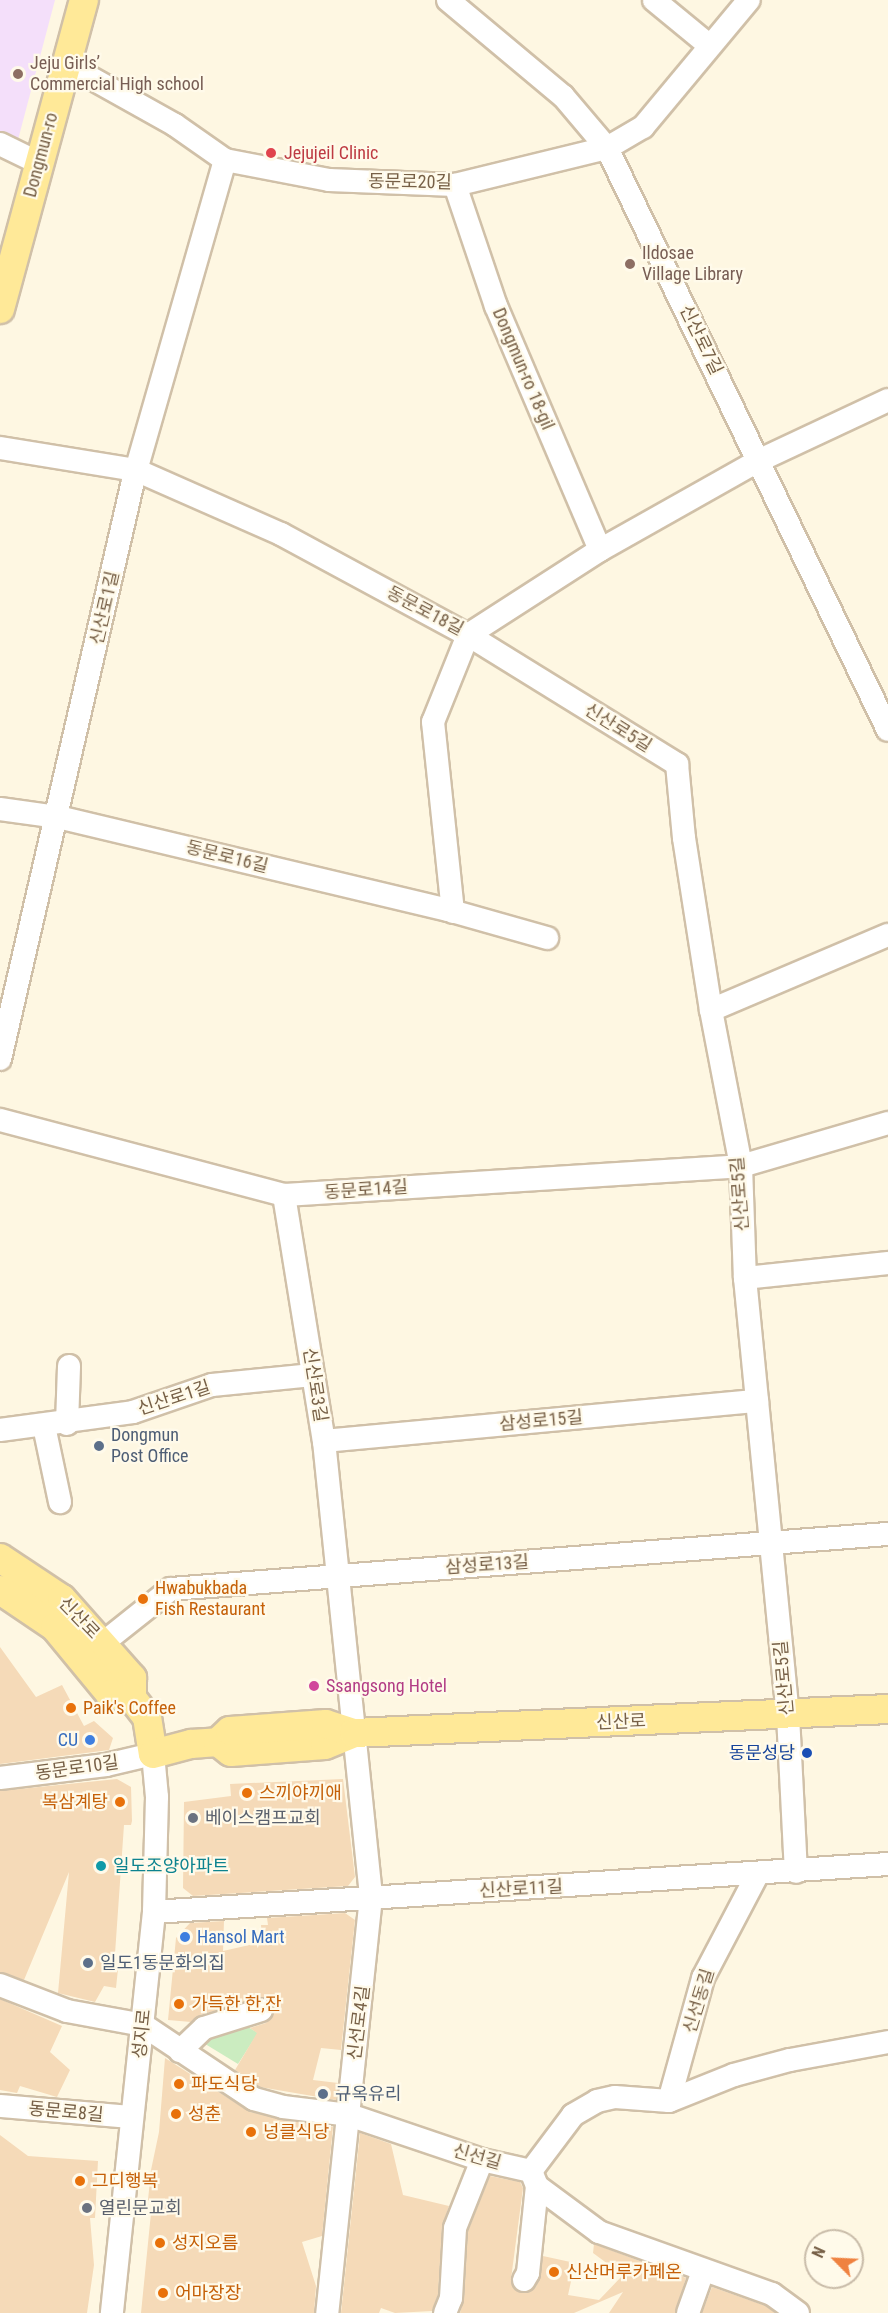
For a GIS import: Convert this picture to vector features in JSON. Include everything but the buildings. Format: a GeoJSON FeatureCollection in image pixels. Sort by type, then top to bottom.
{"type":"FeatureCollection","features":[{"type":"Feature","properties":{"kind":"main road","name":"Dongmun-ro"},"geometry":{"type":"LineString","coordinates":[[0,309],[84,0]]}},
{"type":"Feature","properties":{"kind":"main road","name":"신산로"},"geometry":{"type":"LineString","coordinates":[[0,1558],[62,1599],[104,1643],[132,1678],[132,1698],[147,1717],[153,1754],[191,1744],[218,1742],[231,1752],[314,1746],[354,1732],[888,1709]]}},
{"type":"Feature","properties":{"kind":"main road","name":"신산로"},"geometry":{"type":"LineString","coordinates":[[0,1590],[55,1626],[110,1694],[132,1698]]}},
{"type":"Feature","properties":{"kind":"street","name":"신산로7길"},"geometry":{"type":"LineString","coordinates":[[448,0],[563,96],[607,148],[760,460],[888,730]]}},
{"type":"Feature","properties":{"kind":"street"},"geometry":{"type":"LineString","coordinates":[[654,0],[710,46]]}},
{"type":"Feature","properties":{"kind":"street","name":"동문로20길"},"geometry":{"type":"LineString","coordinates":[[66,64],[175,125],[225,160],[329,180],[455,185],[607,148],[643,127],[749,0]]}},
{"type":"Feature","properties":{"kind":"street"},"geometry":{"type":"LineString","coordinates":[[0,144],[39,163]]}},
{"type":"Feature","properties":{"kind":"street","name":"신산로1길"},"geometry":{"type":"LineString","coordinates":[[0,1059],[58,817],[136,471],[225,160]]}},
{"type":"Feature","properties":{"kind":"street","name":"Dongmun-ro 18-gil"},"geometry":{"type":"LineString","coordinates":[[455,185],[496,306],[600,550]]}},
{"type":"Feature","properties":{"kind":"street","name":"동문로18길"},"geometry":{"type":"LineString","coordinates":[[0,448],[136,471],[281,534],[468,635],[600,550],[760,460],[888,400]]}},
{"type":"Feature","properties":{"kind":"street"},"geometry":{"type":"LineString","coordinates":[[453,912],[433,722],[468,635]]}},
{"type":"Feature","properties":{"kind":"street","name":"신산로5길"},"geometry":{"type":"LineString","coordinates":[[468,635],[677,764],[684,838],[711,1010],[741,1166],[745,1278],[788,1715],[796,1872]]}},
{"type":"Feature","properties":{"kind":"street","name":"동문로16길"},"geometry":{"type":"LineString","coordinates":[[0,809],[58,817],[453,912],[547,938]]}},
{"type":"Feature","properties":{"kind":"street"},"geometry":{"type":"LineString","coordinates":[[711,1010],[888,935]]}},
{"type":"Feature","properties":{"kind":"street","name":"동문로14길"},"geometry":{"type":"LineString","coordinates":[[0,1120],[284,1195],[741,1166],[888,1123]]}},
{"type":"Feature","properties":{"kind":"street","name":"신산로3길"},"geometry":{"type":"LineString","coordinates":[[284,1195],[324,1441],[354,1732]]}},
{"type":"Feature","properties":{"kind":"street"},"geometry":{"type":"LineString","coordinates":[[745,1278],[888,1263]]}},
{"type":"Feature","properties":{"kind":"street"},"geometry":{"type":"LineString","coordinates":[[60,1502],[56,1425],[69,1366]]}},
{"type":"Feature","properties":{"kind":"street","name":"신산로1길"},"geometry":{"type":"LineString","coordinates":[[0,1430],[56,1425],[146,1409],[212,1385],[313,1375]]}},
{"type":"Feature","properties":{"kind":"street","name":"삼성로15길"},"geometry":{"type":"LineString","coordinates":[[324,1441],[757,1401]]}},
{"type":"Feature","properties":{"kind":"street","name":"삼성로13길"},"geometry":{"type":"LineString","coordinates":[[104,1643],[171,1589],[888,1534]]}},
{"type":"Feature","properties":{"kind":"street","name":"신선로4길"},"geometry":{"type":"LineString","coordinates":[[327,2313],[371,1897],[354,1732]]}},
{"type":"Feature","properties":{"kind":"street","name":"동문로10길"},"geometry":{"type":"LineString","coordinates":[[0,1778],[106,1765],[153,1754]]}},
{"type":"Feature","properties":{"kind":"street","name":"성지로"},"geometry":{"type":"LineString","coordinates":[[112,2313],[154,1912],[157,1797],[153,1754]]}},
{"type":"Feature","properties":{"kind":"street","name":"신산로11길"},"geometry":{"type":"LineString","coordinates":[[154,1912],[757,1875],[888,1864]]}},
{"type":"Feature","properties":{"kind":"street","name":"신선동길"},"geometry":{"type":"LineString","coordinates":[[669,2101],[703,1978],[757,1875]]}},
{"type":"Feature","properties":{"kind":"street"},"geometry":{"type":"LineString","coordinates":[[0,1985],[67,2011],[143,2025]]}},
{"type":"Feature","properties":{"kind":"street"},"geometry":{"type":"LineString","coordinates":[[180,2051],[204,2028],[247,2018],[261,2010]]}},
{"type":"Feature","properties":{"kind":"street","name":"신선길"},"geometry":{"type":"LineString","coordinates":[[143,2025],[254,2099],[283,2107],[349,2115],[534,2178],[598,2232],[772,2294],[798,2313]]}},
{"type":"Feature","properties":{"kind":"street"},"geometry":{"type":"LineString","coordinates":[[524,2280],[528,2273],[534,2178],[573,2115],[597,2101],[615,2097],[669,2101],[734,2075],[790,2060],[888,2042]]}},
{"type":"Feature","properties":{"kind":"street","name":"동문로8길"},"geometry":{"type":"LineString","coordinates":[[0,2106],[132,2117]]}},
{"type":"Feature","properties":{"kind":"street"},"geometry":{"type":"LineString","coordinates":[[446,2313],[451,2298],[455,2228],[482,2160]]}},
{"type":"Feature","properties":{"kind":"street"},"geometry":{"type":"LineString","coordinates":[[688,2313],[703,2271]]}},
{"type":"Feature","properties":{"kind":"shaded area","name":"Jeju Girls’ Commercial High school"},"geometry":{"type":"Polygon","coordinates":[[[0,0],[55,0],[15,151],[0,147],[0,0]]]}},
{"type":"Feature","properties":{"kind":"green space"},"geometry":{"type":"Polygon","coordinates":[[[243,2024],[258,2033],[238,2064],[197,2039],[243,2024]]]}},
{"type":"Feature","properties":{"kind":"place","name":"Jeju Girls’ Commercial High school"},"geometry":{"type":"Point","coordinates":[18,74]}},
{"type":"Feature","properties":{"kind":"place","name":"Jejujeil Clinic"},"geometry":{"type":"Point","coordinates":[271,153]}},
{"type":"Feature","properties":{"kind":"place","name":"Ildosae Village Library"},"geometry":{"type":"Point","coordinates":[630,264]}},
{"type":"Feature","properties":{"kind":"place","name":"Dongmun Post Office"},"geometry":{"type":"Point","coordinates":[99,1446]}},
{"type":"Feature","properties":{"kind":"place","name":"Hwabukbada Fish Restaurant"},"geometry":{"type":"Point","coordinates":[143,1599]}},
{"type":"Feature","properties":{"kind":"place","name":"Ssangsong Hotel"},"geometry":{"type":"Point","coordinates":[314,1686]}},
{"type":"Feature","properties":{"kind":"place","name":"Paik's Coffee"},"geometry":{"type":"Point","coordinates":[71,1708]}},
{"type":"Feature","properties":{"kind":"place","name":"CU"},"geometry":{"type":"Point","coordinates":[90,1740]}},
{"type":"Feature","properties":{"kind":"place","name":"동문성당"},"geometry":{"type":"Point","coordinates":[807,1753]}},
{"type":"Feature","properties":{"kind":"place","name":"스끼야끼애"},"geometry":{"type":"Point","coordinates":[247,1793]}},
{"type":"Feature","properties":{"kind":"place","name":"복삼계탕"},"geometry":{"type":"Point","coordinates":[120,1802]}},
{"type":"Feature","properties":{"kind":"place","name":"베이스캠프교회"},"geometry":{"type":"Point","coordinates":[193,1818]}},
{"type":"Feature","properties":{"kind":"place","name":"일도조양아파트"},"geometry":{"type":"Point","coordinates":[101,1866]}},
{"type":"Feature","properties":{"kind":"place","name":"Hansol Mart"},"geometry":{"type":"Point","coordinates":[185,1937]}},
{"type":"Feature","properties":{"kind":"place","name":"일도1동문화의집"},"geometry":{"type":"Point","coordinates":[88,1963]}},
{"type":"Feature","properties":{"kind":"place","name":"가득한 한,잔"},"geometry":{"type":"Point","coordinates":[179,2004]}},
{"type":"Feature","properties":{"kind":"place","name":"파도식당"},"geometry":{"type":"Point","coordinates":[179,2084]}},
{"type":"Feature","properties":{"kind":"place","name":"규옥유리"},"geometry":{"type":"Point","coordinates":[323,2094]}},
{"type":"Feature","properties":{"kind":"place","name":"성춘"},"geometry":{"type":"Point","coordinates":[176,2114]}},
{"type":"Feature","properties":{"kind":"place","name":"넝클식당"},"geometry":{"type":"Point","coordinates":[251,2132]}},
{"type":"Feature","properties":{"kind":"place","name":"그디행복"},"geometry":{"type":"Point","coordinates":[80,2181]}},
{"type":"Feature","properties":{"kind":"place","name":"열린문교회"},"geometry":{"type":"Point","coordinates":[87,2208]}},
{"type":"Feature","properties":{"kind":"place","name":"성지오름"},"geometry":{"type":"Point","coordinates":[160,2243]}},
{"type":"Feature","properties":{"kind":"place","name":"신산머루카페온"},"geometry":{"type":"Point","coordinates":[554,2272]}},
{"type":"Feature","properties":{"kind":"place","name":"어마장장"},"geometry":{"type":"Point","coordinates":[163,2293]}}]}
